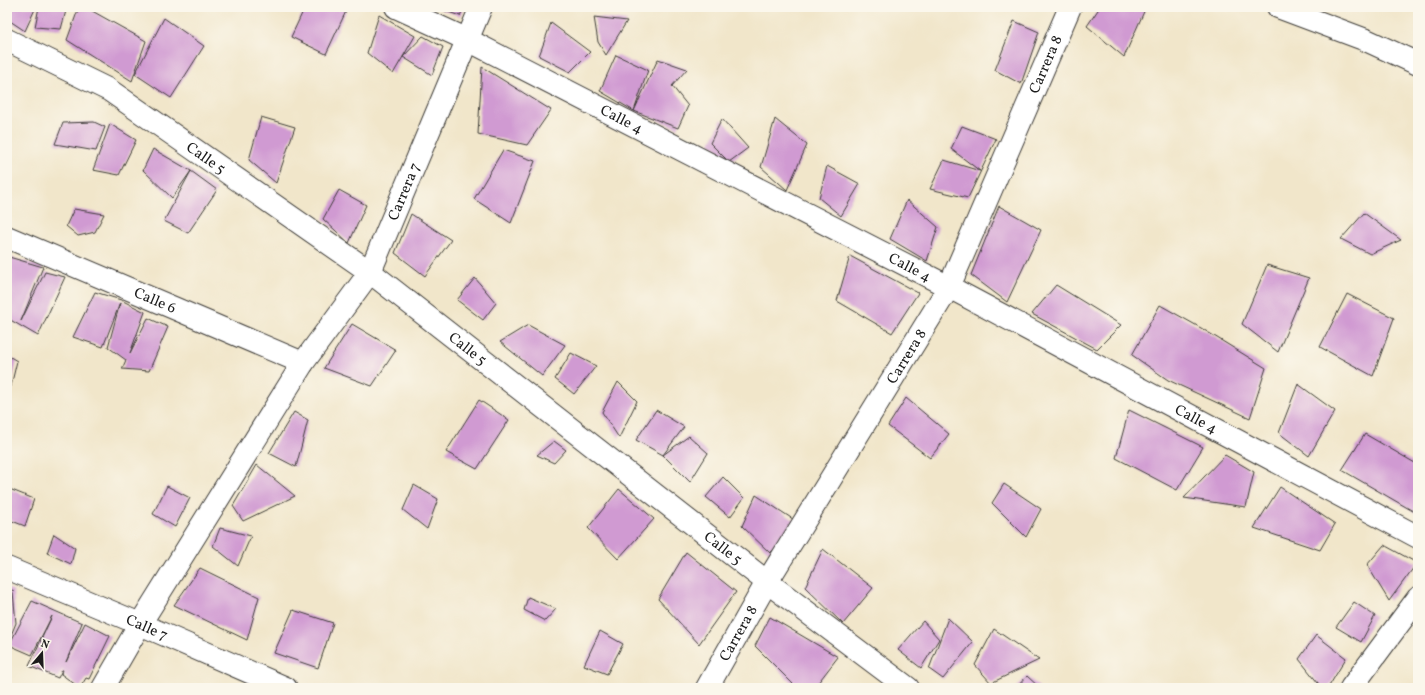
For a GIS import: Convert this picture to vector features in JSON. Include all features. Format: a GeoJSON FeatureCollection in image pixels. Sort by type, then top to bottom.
{"type":"FeatureCollection","features":[{"type":"Feature","properties":{"kind":"street","name":"Calle 4"},"geometry":{"type":"LineString","coordinates":[[396,7],[468,40],[949,287],[1418,537]]}},
{"type":"Feature","properties":{"kind":"street","name":"Carrera 7"},"geometry":{"type":"LineString","coordinates":[[103,688],[140,624],[303,363],[370,272],[481,7]]}},
{"type":"Feature","properties":{"kind":"street","name":"Carrera 8"},"geometry":{"type":"LineString","coordinates":[[707,688],[767,582],[949,287],[1070,7]]}},
{"type":"Feature","properties":{"kind":"street"},"geometry":{"type":"LineString","coordinates":[[1278,7],[1366,40],[1418,64]]}},
{"type":"Feature","properties":{"kind":"street","name":"Calle 5"},"geometry":{"type":"LineString","coordinates":[[7,40],[109,90],[370,272],[767,582],[908,688]]}},
{"type":"Feature","properties":{"kind":"street","name":"Calle 6"},"geometry":{"type":"LineString","coordinates":[[7,237],[303,363]]}},
{"type":"Feature","properties":{"kind":"street","name":"Calle 7"},"geometry":{"type":"LineString","coordinates":[[7,568],[286,688]]}},
{"type":"Feature","properties":{"kind":"street"},"geometry":{"type":"LineString","coordinates":[[1351,688],[1418,598]]}},
{"type":"Feature","properties":{"kind":"building"},"geometry":{"type":"Polygon","coordinates":[[[7,7],[36,7],[25,31],[7,19],[7,7]]]}},
{"type":"Feature","properties":{"kind":"building"},"geometry":{"type":"Polygon","coordinates":[[[39,7],[67,7],[61,29],[35,27],[39,7]]]}},
{"type":"Feature","properties":{"kind":"building"},"geometry":{"type":"Polygon","coordinates":[[[79,7],[85,7],[146,41],[132,81],[67,40],[79,7]]]}},
{"type":"Feature","properties":{"kind":"building"},"geometry":{"type":"Polygon","coordinates":[[[305,7],[348,7],[326,54],[291,37],[305,7]]]}},
{"type":"Feature","properties":{"kind":"building"},"geometry":{"type":"Polygon","coordinates":[[[434,7],[464,7],[460,16],[434,7]]]}},
{"type":"Feature","properties":{"kind":"building"},"geometry":{"type":"Polygon","coordinates":[[[1100,7],[1146,7],[1124,57],[1087,26],[1100,7]]]}},
{"type":"Feature","properties":{"kind":"building"},"geometry":{"type":"Polygon","coordinates":[[[379,15],[415,36],[393,74],[367,53],[379,15]]]}},
{"type":"Feature","properties":{"kind":"building"},"geometry":{"type":"Polygon","coordinates":[[[594,17],[627,21],[606,55],[598,42],[594,17]]]}},
{"type":"Feature","properties":{"kind":"building"},"geometry":{"type":"Polygon","coordinates":[[[164,18],[204,46],[171,98],[135,74],[164,18]]]}},
{"type":"Feature","properties":{"kind":"building"},"geometry":{"type":"Polygon","coordinates":[[[1014,21],[1039,32],[1021,84],[995,70],[1014,21]]]}},
{"type":"Feature","properties":{"kind":"building"},"geometry":{"type":"Polygon","coordinates":[[[551,23],[590,52],[570,72],[539,56],[551,23]]]}},
{"type":"Feature","properties":{"kind":"building"},"geometry":{"type":"Polygon","coordinates":[[[423,36],[443,47],[432,75],[403,57],[423,36]]]}},
{"type":"Feature","properties":{"kind":"building"},"geometry":{"type":"Polygon","coordinates":[[[616,55],[648,70],[634,111],[600,91],[616,55]]]}},
{"type":"Feature","properties":{"kind":"building"},"geometry":{"type":"Polygon","coordinates":[[[658,59],[687,69],[672,86],[688,106],[678,128],[634,111],[658,59]]]}},
{"type":"Feature","properties":{"kind":"building"},"geometry":{"type":"Polygon","coordinates":[[[482,67],[551,110],[527,145],[478,134],[482,67]]]}},
{"type":"Feature","properties":{"kind":"building"},"geometry":{"type":"Polygon","coordinates":[[[261,117],[295,127],[276,183],[249,160],[261,117]]]}},
{"type":"Feature","properties":{"kind":"building"},"geometry":{"type":"Polygon","coordinates":[[[722,119],[748,148],[729,162],[710,143],[722,119]]]}},
{"type":"Feature","properties":{"kind":"building"},"geometry":{"type":"Polygon","coordinates":[[[775,119],[807,145],[787,190],[761,167],[775,119]]]}},
{"type":"Feature","properties":{"kind":"building"},"geometry":{"type":"Polygon","coordinates":[[[94,122],[105,127],[96,151],[55,144],[63,123],[94,122]]]}},
{"type":"Feature","properties":{"kind":"building"},"geometry":{"type":"Polygon","coordinates":[[[110,124],[136,140],[119,175],[93,170],[110,124]]]}},
{"type":"Feature","properties":{"kind":"building"},"geometry":{"type":"Polygon","coordinates":[[[962,126],[996,139],[968,198],[930,189],[944,160],[980,171],[951,149],[962,126]]]}},
{"type":"Feature","properties":{"kind":"building"},"geometry":{"type":"Polygon","coordinates":[[[153,149],[191,171],[172,198],[143,170],[153,149]]]}},
{"type":"Feature","properties":{"kind":"building"},"geometry":{"type":"Polygon","coordinates":[[[503,150],[535,161],[511,223],[474,199],[503,150]]]}},
{"type":"Feature","properties":{"kind":"building"},"geometry":{"type":"Polygon","coordinates":[[[827,166],[860,184],[841,216],[819,198],[827,166]]]}},
{"type":"Feature","properties":{"kind":"building"},"geometry":{"type":"Polygon","coordinates":[[[191,171],[217,190],[188,233],[164,221],[191,171]]]}},
{"type":"Feature","properties":{"kind":"building"},"geometry":{"type":"Polygon","coordinates":[[[339,190],[366,205],[349,243],[323,219],[339,190]]]}},
{"type":"Feature","properties":{"kind":"building"},"geometry":{"type":"Polygon","coordinates":[[[907,200],[938,227],[927,261],[890,239],[907,200]]]}},
{"type":"Feature","properties":{"kind":"building"},"geometry":{"type":"Polygon","coordinates":[[[999,206],[1041,230],[1007,302],[971,275],[999,206]]]}},
{"type":"Feature","properties":{"kind":"building"},"geometry":{"type":"Polygon","coordinates":[[[74,209],[104,214],[95,232],[78,236],[66,226],[74,209]]]}},
{"type":"Feature","properties":{"kind":"building"},"geometry":{"type":"Polygon","coordinates":[[[1364,213],[1401,240],[1370,254],[1341,239],[1364,213]]]}},
{"type":"Feature","properties":{"kind":"building"},"geometry":{"type":"Polygon","coordinates":[[[411,214],[451,240],[425,276],[395,253],[411,214]]]}},
{"type":"Feature","properties":{"kind":"building"},"geometry":{"type":"Polygon","coordinates":[[[850,256],[918,293],[892,333],[837,301],[850,256]]]}},
{"type":"Feature","properties":{"kind":"building"},"geometry":{"type":"Polygon","coordinates":[[[9,257],[43,267],[21,321],[45,272],[65,277],[38,336],[7,318],[7,261],[9,257]]]}},
{"type":"Feature","properties":{"kind":"building"},"geometry":{"type":"Polygon","coordinates":[[[1267,265],[1309,278],[1278,352],[1242,324],[1267,265]]]}},
{"type":"Feature","properties":{"kind":"building"},"geometry":{"type":"Polygon","coordinates":[[[475,278],[496,303],[483,320],[457,300],[475,278]]]}},
{"type":"Feature","properties":{"kind":"building"},"geometry":{"type":"Polygon","coordinates":[[[1056,285],[1121,325],[1097,349],[1032,314],[1056,285]]]}},
{"type":"Feature","properties":{"kind":"building"},"geometry":{"type":"Polygon","coordinates":[[[95,292],[121,300],[145,312],[130,353],[148,318],[168,327],[149,371],[122,369],[126,360],[108,347],[120,303],[103,347],[73,337],[95,292]]]}},
{"type":"Feature","properties":{"kind":"building"},"geometry":{"type":"Polygon","coordinates":[[[1347,294],[1394,318],[1373,376],[1320,347],[1347,294]]]}},
{"type":"Feature","properties":{"kind":"building"},"geometry":{"type":"Polygon","coordinates":[[[1160,305],[1266,368],[1250,418],[1168,380],[1132,355],[1160,305]]]}},
{"type":"Feature","properties":{"kind":"building"},"geometry":{"type":"Polygon","coordinates":[[[352,324],[396,350],[372,386],[324,368],[352,324]]]}},
{"type":"Feature","properties":{"kind":"building"},"geometry":{"type":"Polygon","coordinates":[[[528,325],[565,345],[542,376],[500,342],[528,325]]]}},
{"type":"Feature","properties":{"kind":"building"},"geometry":{"type":"Polygon","coordinates":[[[571,353],[596,366],[574,394],[555,379],[571,353]]]}},
{"type":"Feature","properties":{"kind":"building"},"geometry":{"type":"Polygon","coordinates":[[[7,355],[17,361],[11,386],[7,384],[7,355]]]}},
{"type":"Feature","properties":{"kind":"building"},"geometry":{"type":"Polygon","coordinates":[[[618,382],[637,401],[619,438],[602,412],[618,382]]]}},
{"type":"Feature","properties":{"kind":"building"},"geometry":{"type":"Polygon","coordinates":[[[1298,384],[1335,411],[1309,456],[1279,433],[1298,384]]]}},
{"type":"Feature","properties":{"kind":"building"},"geometry":{"type":"Polygon","coordinates":[[[906,398],[949,434],[930,458],[888,426],[906,398]]]}},
{"type":"Feature","properties":{"kind":"building"},"geometry":{"type":"Polygon","coordinates":[[[479,400],[509,420],[477,469],[446,452],[479,400]]]}},
{"type":"Feature","properties":{"kind":"building"},"geometry":{"type":"Polygon","coordinates":[[[656,410],[684,427],[663,455],[636,440],[656,410]]]}},
{"type":"Feature","properties":{"kind":"building"},"geometry":{"type":"Polygon","coordinates":[[[1129,410],[1203,447],[1177,490],[1116,458],[1129,410]]]}},
{"type":"Feature","properties":{"kind":"building"},"geometry":{"type":"Polygon","coordinates":[[[294,412],[308,420],[296,467],[269,453],[294,412]]]}},
{"type":"Feature","properties":{"kind":"building"},"geometry":{"type":"Polygon","coordinates":[[[1365,434],[1415,463],[1418,455],[1418,514],[1342,470],[1365,434]]]}},
{"type":"Feature","properties":{"kind":"building"},"geometry":{"type":"Polygon","coordinates":[[[689,436],[708,453],[690,482],[663,455],[689,436]]]}},
{"type":"Feature","properties":{"kind":"building"},"geometry":{"type":"Polygon","coordinates":[[[554,441],[566,450],[554,463],[537,455],[554,441]]]}},
{"type":"Feature","properties":{"kind":"building"},"geometry":{"type":"Polygon","coordinates":[[[1225,455],[1254,472],[1246,507],[1184,498],[1225,455]]]}},
{"type":"Feature","properties":{"kind":"building"},"geometry":{"type":"Polygon","coordinates":[[[257,465],[295,496],[243,521],[233,506],[257,465]]]}},
{"type":"Feature","properties":{"kind":"building"},"geometry":{"type":"Polygon","coordinates":[[[723,477],[744,498],[730,517],[706,497],[723,477]]]}},
{"type":"Feature","properties":{"kind":"building"},"geometry":{"type":"Polygon","coordinates":[[[1004,484],[1041,509],[1026,537],[992,503],[1004,484]]]}},
{"type":"Feature","properties":{"kind":"building"},"geometry":{"type":"Polygon","coordinates":[[[414,485],[438,499],[427,529],[403,510],[414,485]]]}},
{"type":"Feature","properties":{"kind":"building"},"geometry":{"type":"Polygon","coordinates":[[[167,486],[190,498],[175,527],[153,514],[167,486]]]}},
{"type":"Feature","properties":{"kind":"building"},"geometry":{"type":"Polygon","coordinates":[[[1280,487],[1335,524],[1320,550],[1254,528],[1280,487]]]}},
{"type":"Feature","properties":{"kind":"building"},"geometry":{"type":"Polygon","coordinates":[[[7,488],[34,499],[25,526],[7,519],[7,488]]]}},
{"type":"Feature","properties":{"kind":"building"},"geometry":{"type":"Polygon","coordinates":[[[619,489],[654,519],[618,559],[588,528],[619,489]]]}},
{"type":"Feature","properties":{"kind":"building"},"geometry":{"type":"Polygon","coordinates":[[[756,495],[802,525],[770,553],[742,526],[756,495]]]}},
{"type":"Feature","properties":{"kind":"building"},"geometry":{"type":"Polygon","coordinates":[[[220,528],[251,536],[238,566],[213,546],[220,528]]]}},
{"type":"Feature","properties":{"kind":"building"},"geometry":{"type":"Polygon","coordinates":[[[54,534],[75,548],[71,564],[47,553],[54,534]]]}},
{"type":"Feature","properties":{"kind":"building"},"geometry":{"type":"Polygon","coordinates":[[[1384,545],[1417,563],[1389,601],[1367,565],[1384,545]]]}},
{"type":"Feature","properties":{"kind":"building"},"geometry":{"type":"Polygon","coordinates":[[[823,549],[873,588],[843,624],[805,587],[823,549]]]}},
{"type":"Feature","properties":{"kind":"building"},"geometry":{"type":"Polygon","coordinates":[[[686,552],[736,592],[699,644],[658,599],[686,552]]]}},
{"type":"Feature","properties":{"kind":"building"},"geometry":{"type":"Polygon","coordinates":[[[200,568],[259,597],[247,640],[174,605],[200,568]]]}},
{"type":"Feature","properties":{"kind":"building"},"geometry":{"type":"Polygon","coordinates":[[[7,588],[14,591],[16,623],[9,640],[7,639],[7,588]]]}},
{"type":"Feature","properties":{"kind":"building"},"geometry":{"type":"Polygon","coordinates":[[[528,597],[556,609],[545,621],[524,610],[528,597]]]}},
{"type":"Feature","properties":{"kind":"building"},"geometry":{"type":"Polygon","coordinates":[[[32,601],[82,623],[66,662],[85,623],[110,636],[89,679],[86,678],[80,688],[61,674],[63,670],[58,678],[29,666],[52,616],[32,655],[9,645],[32,601]]]}},
{"type":"Feature","properties":{"kind":"building"},"geometry":{"type":"Polygon","coordinates":[[[1354,602],[1375,616],[1361,642],[1336,627],[1354,602]]]}},
{"type":"Feature","properties":{"kind":"building"},"geometry":{"type":"Polygon","coordinates":[[[293,610],[333,623],[318,668],[274,653],[293,610]]]}},
{"type":"Feature","properties":{"kind":"building"},"geometry":{"type":"Polygon","coordinates":[[[770,617],[838,657],[814,688],[797,688],[755,646],[770,617]]]}},
{"type":"Feature","properties":{"kind":"building"},"geometry":{"type":"Polygon","coordinates":[[[948,618],[973,642],[943,679],[929,669],[948,618]]]}},
{"type":"Feature","properties":{"kind":"building"},"geometry":{"type":"Polygon","coordinates":[[[923,621],[939,639],[921,668],[898,650],[923,621]]]}},
{"type":"Feature","properties":{"kind":"building"},"geometry":{"type":"Polygon","coordinates":[[[994,629],[1039,660],[991,683],[975,665],[994,629]]]}},
{"type":"Feature","properties":{"kind":"building"},"geometry":{"type":"Polygon","coordinates":[[[600,631],[623,644],[607,674],[584,665],[600,631]]]}},
{"type":"Feature","properties":{"kind":"building"},"geometry":{"type":"Polygon","coordinates":[[[1316,635],[1346,658],[1328,688],[1322,688],[1299,659],[1316,635]]]}},
{"type":"Feature","properties":{"kind":"building"},"geometry":{"type":"Polygon","coordinates":[[[1027,676],[1040,688],[1016,688],[1027,676]]]}}]}
